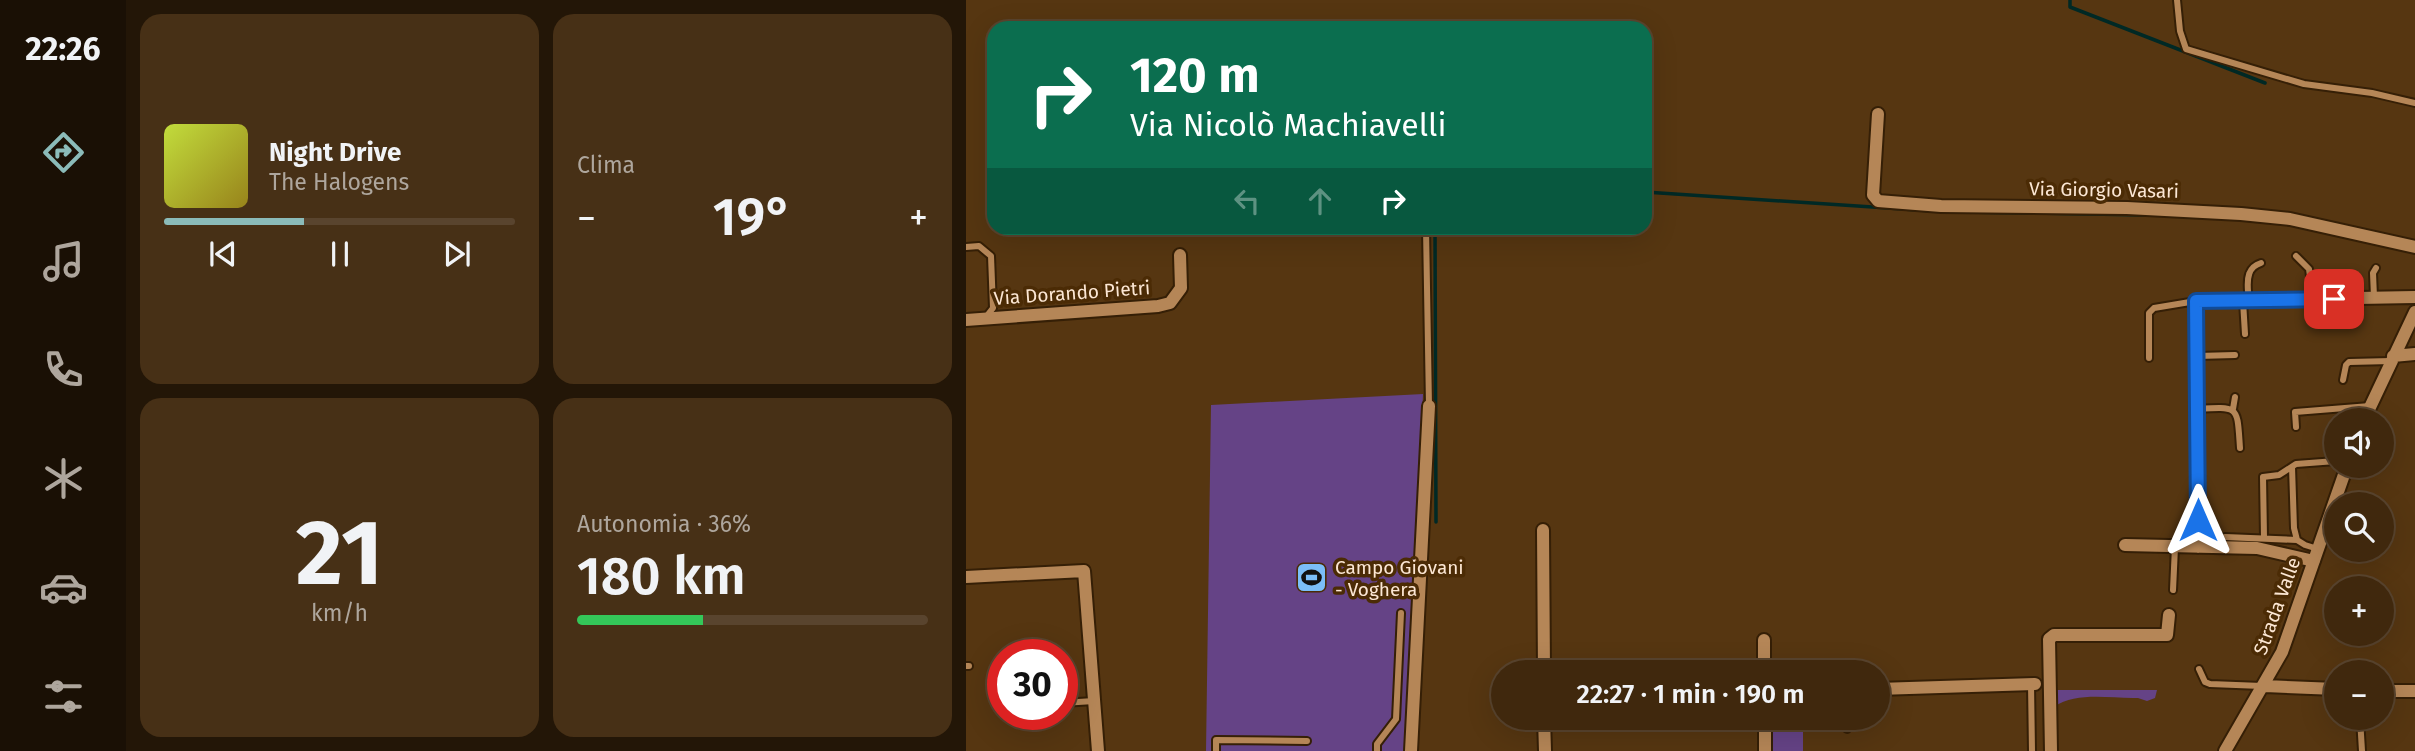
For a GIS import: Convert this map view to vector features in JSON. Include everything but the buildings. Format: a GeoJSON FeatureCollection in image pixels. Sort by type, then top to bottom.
{"type":"FeatureCollection","features":[{"type":"Feature","properties":{"kind":"street","name":"Via Giorgio Vasari"},"geometry":{"type":"LineString","coordinates":[[1878,114],[1873,195],[1878,201],[1941,206],[2291,213],[2415,247]]}},
{"type":"Feature","properties":{"kind":"street","name":"Via Dorando Pietri"},"geometry":{"type":"LineString","coordinates":[[966,320],[1170,303],[1181,288],[1180,255]]}},
{"type":"Feature","properties":{"kind":"street"},"geometry":{"type":"LineString","coordinates":[[2198,547],[2196,301],[2248,293],[2312,294],[2334,299],[2415,297]]}},
{"type":"Feature","properties":{"kind":"street"},"geometry":{"type":"LineString","coordinates":[[2370,406],[2415,312]]}},
{"type":"Feature","properties":{"kind":"street"},"geometry":{"type":"LineString","coordinates":[[2392,358],[2415,354]]}},
{"type":"Feature","properties":{"kind":"street"},"geometry":{"type":"LineString","coordinates":[[1411,751],[1429,405]]}},
{"type":"Feature","properties":{"kind":"street","name":"Strada Valle"},"geometry":{"type":"LineString","coordinates":[[2225,751],[2283,652],[2343,478]]}},
{"type":"Feature","properties":{"kind":"street"},"geometry":{"type":"LineString","coordinates":[[1543,530],[1544,660]]}},
{"type":"Feature","properties":{"kind":"street"},"geometry":{"type":"LineString","coordinates":[[2124,545],[2257,548],[2316,555]]}},
{"type":"Feature","properties":{"kind":"street"},"geometry":{"type":"LineString","coordinates":[[966,577],[1084,571],[1098,751]]}},
{"type":"Feature","properties":{"kind":"street"},"geometry":{"type":"LineString","coordinates":[[2051,751],[2049,639],[2054,635],[2167,635],[2169,615]]}},
{"type":"Feature","properties":{"kind":"street"},"geometry":{"type":"LineString","coordinates":[[1764,640],[1764,660]]}},
{"type":"Feature","properties":{"kind":"street"},"geometry":{"type":"LineString","coordinates":[[1890,689],[2033,684]]}},
{"type":"Feature","properties":{"kind":"street"},"geometry":{"type":"LineString","coordinates":[[2265,686],[2324,688]]}},
{"type":"Feature","properties":{"kind":"street"},"geometry":{"type":"LineString","coordinates":[[2394,691],[2415,691]]}},
{"type":"Feature","properties":{"kind":"street"},"geometry":{"type":"LineString","coordinates":[[1544,730],[1545,751]]}},
{"type":"Feature","properties":{"kind":"street"},"geometry":{"type":"LineString","coordinates":[[1765,730],[1765,751]]}},
{"type":"Feature","properties":{"kind":"lane"},"geometry":{"type":"LineString","coordinates":[[2177,0],[2180,31],[2186,49],[2304,84],[2372,93],[2415,103]]}},
{"type":"Feature","properties":{"kind":"lane"},"geometry":{"type":"LineString","coordinates":[[1426,235],[1429,405]]}},
{"type":"Feature","properties":{"kind":"lane"},"geometry":{"type":"LineString","coordinates":[[966,247],[979,246],[991,256],[993,308],[985,319]]}},
{"type":"Feature","properties":{"kind":"lane"},"geometry":{"type":"LineString","coordinates":[[2296,256],[2309,269],[2312,294]]}},
{"type":"Feature","properties":{"kind":"lane"},"geometry":{"type":"LineString","coordinates":[[2245,334],[2250,270],[2261,262]]}},
{"type":"Feature","properties":{"kind":"lane"},"geometry":{"type":"LineString","coordinates":[[2374,298],[2375,268]]}},
{"type":"Feature","properties":{"kind":"lane"},"geometry":{"type":"LineString","coordinates":[[2334,277],[2334,299]]}},
{"type":"Feature","properties":{"kind":"lane"},"geometry":{"type":"LineString","coordinates":[[2149,358],[2149,313],[2154,308],[2196,301]]}},
{"type":"Feature","properties":{"kind":"lane"},"geometry":{"type":"LineString","coordinates":[[2197,356],[2235,355]]}},
{"type":"Feature","properties":{"kind":"lane"},"geometry":{"type":"LineString","coordinates":[[2343,380],[2346,365],[2350,362],[2392,358]]}},
{"type":"Feature","properties":{"kind":"lane"},"geometry":{"type":"LineString","coordinates":[[2197,409],[2228,407],[2244,397]]}},
{"type":"Feature","properties":{"kind":"lane"},"geometry":{"type":"LineString","coordinates":[[2235,403],[2239,448]]}},
{"type":"Feature","properties":{"kind":"lane"},"geometry":{"type":"LineString","coordinates":[[2297,426],[2295,412],[2370,406]]}},
{"type":"Feature","properties":{"kind":"lane"},"geometry":{"type":"LineString","coordinates":[[2264,537],[2263,477],[2279,475],[2306,462],[2324,461]]}},
{"type":"Feature","properties":{"kind":"lane"},"geometry":{"type":"LineString","coordinates":[[2292,467],[2294,528],[2297,540]]}},
{"type":"Feature","properties":{"kind":"lane"},"geometry":{"type":"LineString","coordinates":[[2225,537],[2297,540],[2316,555]]}},
{"type":"Feature","properties":{"kind":"lane"},"geometry":{"type":"LineString","coordinates":[[2174,590],[2175,547]]}},
{"type":"Feature","properties":{"kind":"lane"},"geometry":{"type":"LineString","coordinates":[[1377,751],[1377,744],[1396,719],[1401,613]]}},
{"type":"Feature","properties":{"kind":"lane"},"geometry":{"type":"LineString","coordinates":[[2199,669],[2205,682],[2210,684],[2265,686]]}},
{"type":"Feature","properties":{"kind":"lane"},"geometry":{"type":"LineString","coordinates":[[2032,751],[2033,684]]}},
{"type":"Feature","properties":{"kind":"lane"},"geometry":{"type":"LineString","coordinates":[[1078,702],[1094,701]]}},
{"type":"Feature","properties":{"kind":"lane"},"geometry":{"type":"LineString","coordinates":[[2361,730],[2362,751]]}},
{"type":"Feature","properties":{"kind":"lane"},"geometry":{"type":"LineString","coordinates":[[1216,751],[1216,740],[1307,741]]}},
{"type":"Feature","properties":{"kind":"shaded area","name":"Campo Giovani - Voghera"},"geometry":{"type":"Polygon","coordinates":[[[1423,394],[1408,751],[1206,751],[1211,405],[1423,394]]]}},
{"type":"Feature","properties":{"kind":"shaded area"},"geometry":{"type":"Polygon","coordinates":[[[2053,690],[2157,690],[2155,698],[2147,701],[2138,698],[2084,697],[2054,707],[2053,690]]]}},
{"type":"Feature","properties":{"kind":"shaded area"},"geometry":{"type":"Polygon","coordinates":[[[1772,730],[1803,730],[1803,751],[1773,751],[1772,730]]]}},
{"type":"Feature","properties":{"kind":"waterway"},"geometry":{"type":"LineString","coordinates":[[2070,0],[2070,7],[2265,83]]}},
{"type":"Feature","properties":{"kind":"waterway"},"geometry":{"type":"LineString","coordinates":[[1652,192],[1933,211]]}},
{"type":"Feature","properties":{"kind":"waterway"},"geometry":{"type":"LineString","coordinates":[[1965,212],[2146,215]]}},
{"type":"Feature","properties":{"kind":"waterway"},"geometry":{"type":"LineString","coordinates":[[1435,235],[1436,522]]}},
{"type":"Feature","properties":{"kind":"place","name":"Campo Giovani - Voghera"},"geometry":{"type":"Point","coordinates":[1312,578]}},
{"type":"Feature","properties":{"kind":"route"},"geometry":{"type":"LineString","coordinates":[[2198,520],[2196,301],[2334,299]]}}]}
